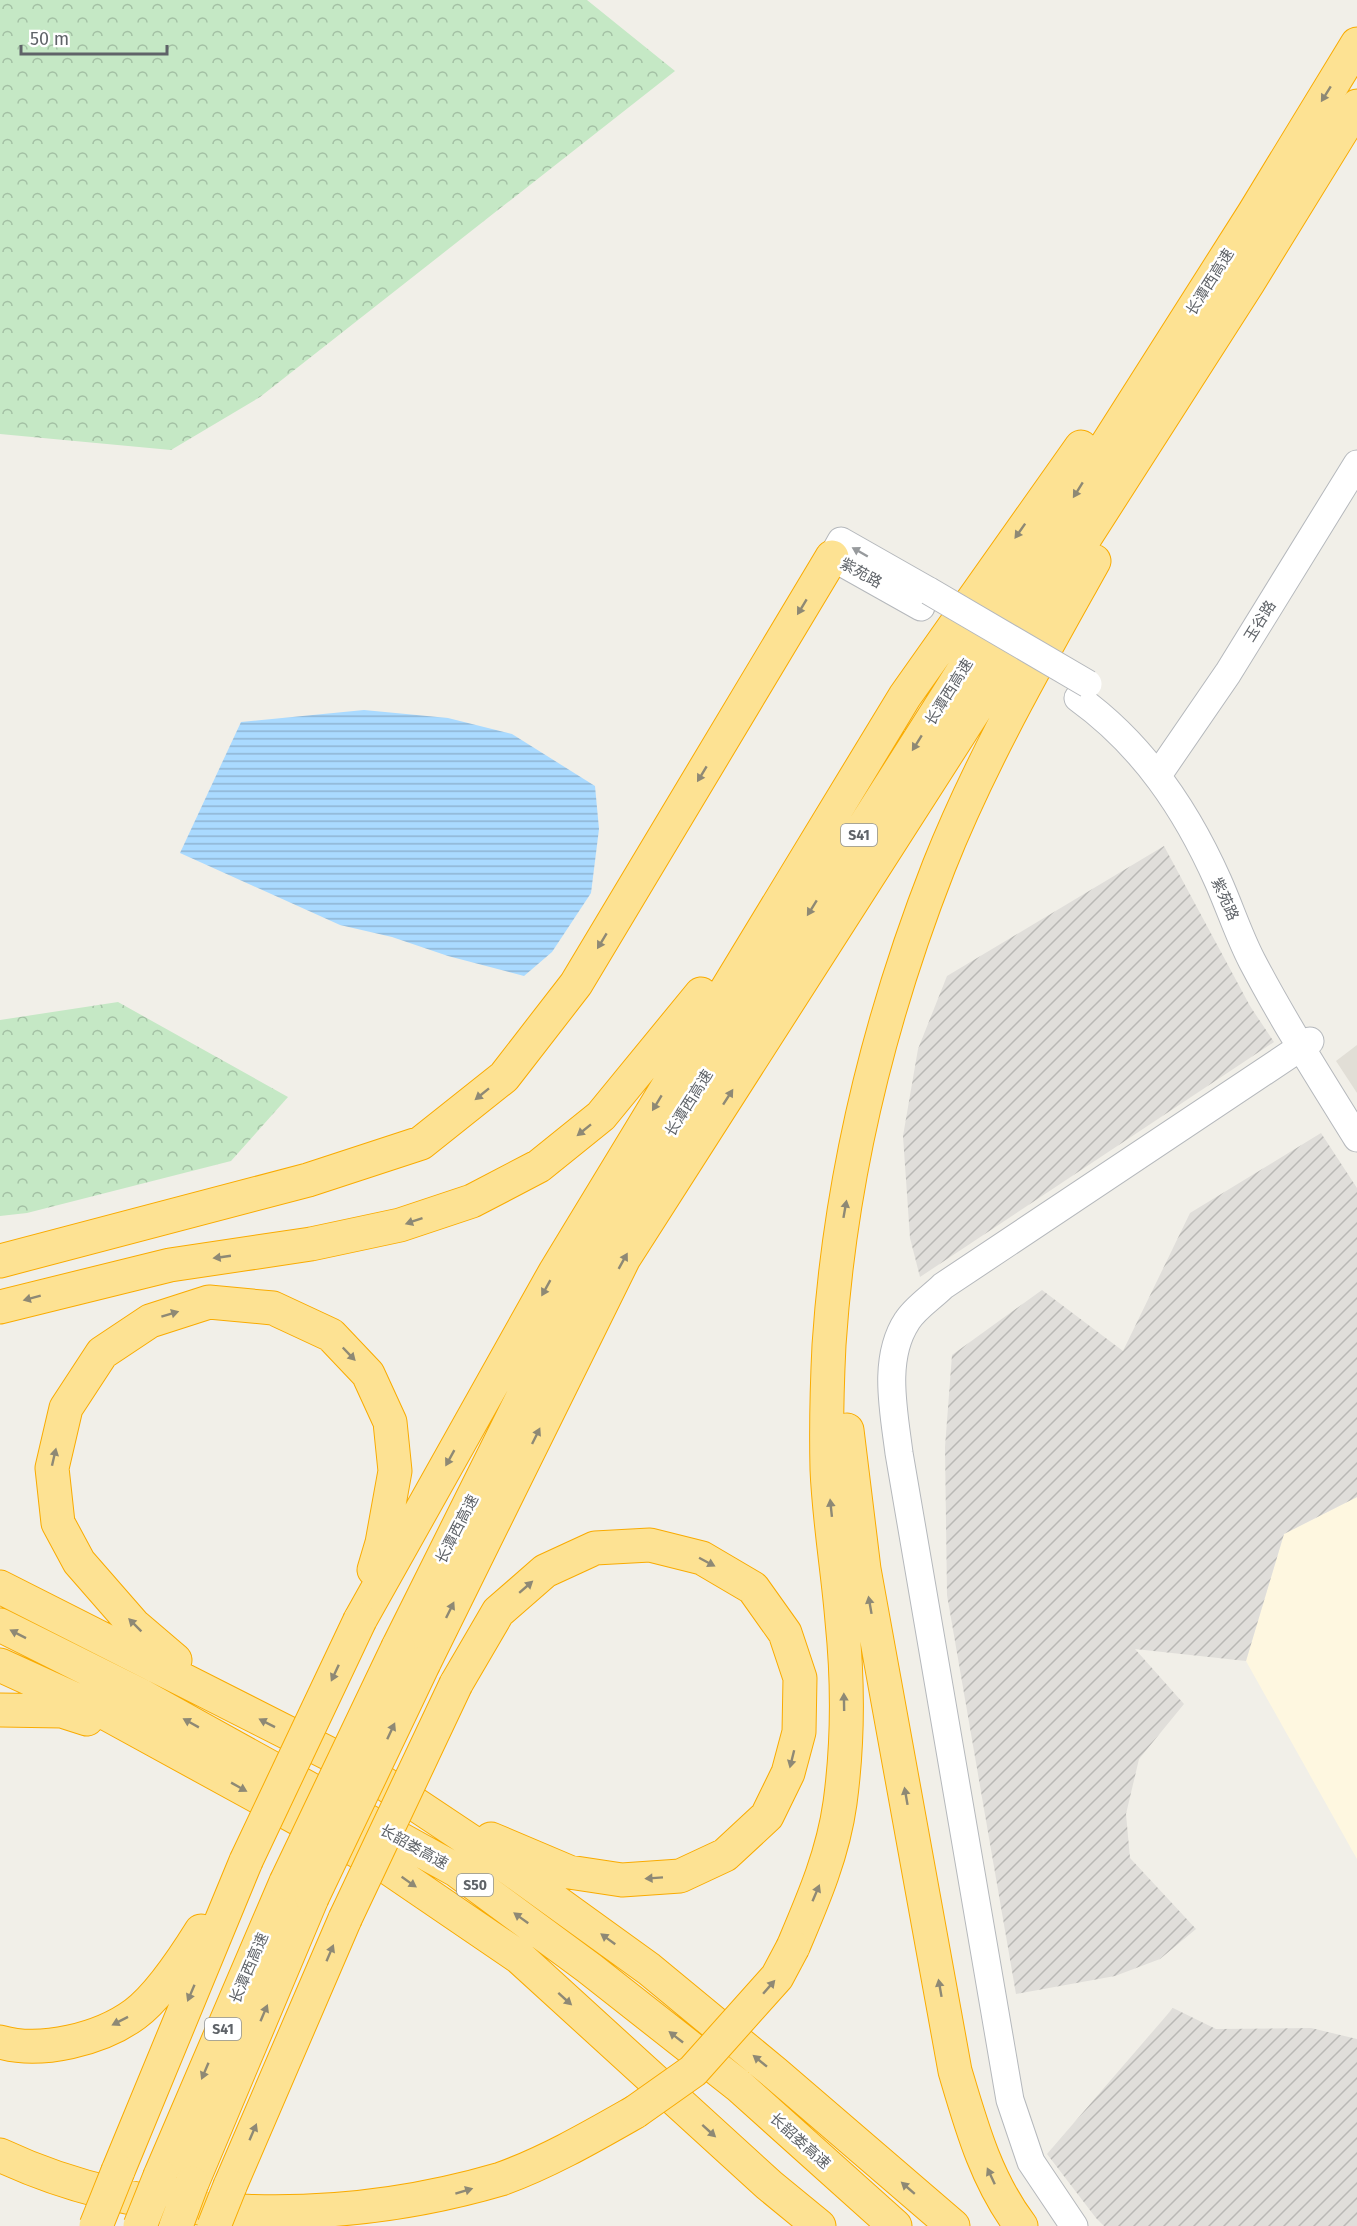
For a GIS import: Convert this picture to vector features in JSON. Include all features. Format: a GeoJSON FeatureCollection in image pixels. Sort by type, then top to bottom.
{"type":"FeatureCollection","features":[{"type":"Feature","properties":{"kind":"highway","name":"长潭西高速"},"geometry":{"type":"LineString","coordinates":[[140,2226],[160,2176],[411,1655],[599,1244],[1254,213],[1357,44]]}},
{"type":"Feature","properties":{"kind":"highway","name":"长潭西高速"},"geometry":{"type":"LineString","coordinates":[[411,1655],[624,1258],[1248,283],[1357,106]]}},
{"type":"Feature","properties":{"kind":"highway"},"geometry":{"type":"LineString","coordinates":[[96,2226],[246,1862],[360,1620],[555,1272],[905,696],[1029,518],[1254,213]]}},
{"type":"Feature","properties":{"kind":"highway"},"geometry":{"type":"LineString","coordinates":[[0,2155],[54,2183],[111,2202],[192,2218],[277,2221],[421,2204],[501,2179],[570,2150],[635,2112],[693,2071],[777,1977],[793,1947],[825,1871],[841,1792],[845,1728],[843,1626],[827,1470],[829,1347],[838,1248],[865,1094],[895,987],[940,862],[1009,715],[1248,283]]}},
{"type":"Feature","properties":{"kind":"highway"},"geometry":{"type":"LineString","coordinates":[[0,1261],[308,1180],[421,1143],[504,1077],[576,984],[832,557]]}},
{"type":"Feature","properties":{"kind":"highway"},"geometry":{"type":"LineString","coordinates":[[0,1307],[170,1265],[311,1244],[400,1225],[472,1201],[539,1166],[601,1116],[684,1018],[841,804]]}},
{"type":"Feature","properties":{"kind":"highway"},"geometry":{"type":"LineString","coordinates":[[838,1248],[849,1460],[864,1569],[955,2071],[976,2143],[1005,2205],[1021,2226]]}},
{"type":"Feature","properties":{"kind":"highway"},"geometry":{"type":"LineString","coordinates":[[228,1703],[135,1625],[79,1562],[58,1523],[52,1468],[66,1408],[102,1353],[150,1320],[209,1302],[273,1308],[331,1335],[368,1374],[390,1422],[395,1471],[382,1543],[360,1620]]}},
{"type":"Feature","properties":{"kind":"highway"},"geometry":{"type":"LineString","coordinates":[[214,2226],[345,1919],[456,1684],[498,1612],[544,1571],[596,1548],[650,1545],[702,1558],[753,1588],[785,1633],[800,1678],[799,1732],[788,1773],[767,1816],[725,1855],[680,1876],[622,1880],[568,1872],[418,1806]]}},
{"type":"Feature","properties":{"kind":"highway"},"geometry":{"type":"LineString","coordinates":[[0,1587],[373,1776],[487,1852],[649,1969],[775,2073],[953,2226]]}},
{"type":"Feature","properties":{"kind":"highway","name":"长韶娄高速"},"geometry":{"type":"LineString","coordinates":[[0,1625],[140,1695],[456,1870],[589,1968],[739,2086],[895,2226]]}},
{"type":"Feature","properties":{"kind":"highway","name":"长韶娄高速"},"geometry":{"type":"LineString","coordinates":[[0,1665],[107,1714],[390,1869],[519,1958],[769,2185],[819,2226]]}},
{"type":"Feature","properties":{"kind":"highway"},"geometry":{"type":"LineString","coordinates":[[0,1710],[62,1711],[157,1742]]}},
{"type":"Feature","properties":{"kind":"highway"},"geometry":{"type":"LineString","coordinates":[[0,2042],[17,2047],[79,2042],[136,2014],[179,1965],[246,1862]]}},
{"type":"Feature","properties":{"kind":"highway","name":"长潭西高速"},"geometry":{"type":"LineString","coordinates":[[176,2226],[299,1890]]}},
{"type":"Feature","properties":{"kind":"highway"},"geometry":{"type":"LineString","coordinates":[[769,2185],[809,2226]]}},
{"type":"Feature","properties":{"kind":"street","name":"玉谷路"},"geometry":{"type":"LineString","coordinates":[[1165,773],[1357,464]]}},
{"type":"Feature","properties":{"kind":"street","name":"玉谷路"},"geometry":{"type":"LineString","coordinates":[[1165,773],[1237,679],[1357,484]]}},
{"type":"Feature","properties":{"kind":"street","name":"紫苑路"},"geometry":{"type":"LineString","coordinates":[[832,557],[842,541],[926,599],[1083,691],[1137,727],[1165,773],[1196,812],[1309,1050],[1357,1138]]}},
{"type":"Feature","properties":{"kind":"street","name":"紫苑路"},"geometry":{"type":"LineString","coordinates":[[1309,1050],[1357,1116]]}},
{"type":"Feature","properties":{"kind":"street"},"geometry":{"type":"LineString","coordinates":[[1074,2226],[1031,2162],[1010,2100],[899,1453],[892,1392],[894,1356],[907,1321],[944,1286],[1309,1050]]}},
{"type":"Feature","properties":{"kind":"street"},"geometry":{"type":"LineString","coordinates":[[1091,2226],[1081,2216],[1044,2156],[1025,2098],[912,1455],[906,1398],[910,1355],[925,1324],[957,1295],[1309,1050]]}},
{"type":"Feature","properties":{"kind":"shaded area"},"geometry":{"type":"Polygon","coordinates":[[[1164,846],[1250,1006],[1274,1042],[920,1277],[910,1238],[903,1136],[918,1049],[947,976],[1164,846]]]}},
{"type":"Feature","properties":{"kind":"shaded area"},"geometry":{"type":"Polygon","coordinates":[[[1357,1045],[1357,1093],[1336,1061],[1357,1045]]]}},
{"type":"Feature","properties":{"kind":"shaded area"},"geometry":{"type":"Polygon","coordinates":[[[1321,1133],[1357,1188],[1357,1497],[1284,1534],[1246,1661],[1135,1649],[1184,1704],[1139,1759],[1126,1814],[1130,1858],[1196,1929],[1160,1959],[1115,1976],[1016,1994],[947,1595],[945,1447],[952,1355],[1042,1290],[1123,1351],[1190,1213],[1321,1133]]]}},
{"type":"Feature","properties":{"kind":"shaded area"},"geometry":{"type":"Polygon","coordinates":[[[1357,1497],[1357,1859],[1246,1661],[1284,1534],[1357,1497]]]}},
{"type":"Feature","properties":{"kind":"shaded area"},"geometry":{"type":"Polygon","coordinates":[[[1173,2008],[1216,2029],[1311,2028],[1357,2039],[1357,2226],[1104,2226],[1096,2218],[1047,2154],[1173,2008]]]}},
{"type":"Feature","properties":{"kind":"green space"},"geometry":{"type":"Polygon","coordinates":[[[0,0],[587,0],[675,71],[260,397],[171,450],[0,434],[0,0]]]}},
{"type":"Feature","properties":{"kind":"green space"},"geometry":{"type":"Polygon","coordinates":[[[118,1002],[288,1097],[231,1161],[27,1213],[0,1216],[0,1020],[118,1002]]]}},
{"type":"Feature","properties":{"kind":"water"},"geometry":{"type":"Polygon","coordinates":[[[364,710],[448,718],[512,734],[595,786],[599,829],[591,893],[552,952],[524,976],[448,956],[392,937],[340,925],[180,853],[241,722],[364,710]]]}}]}
